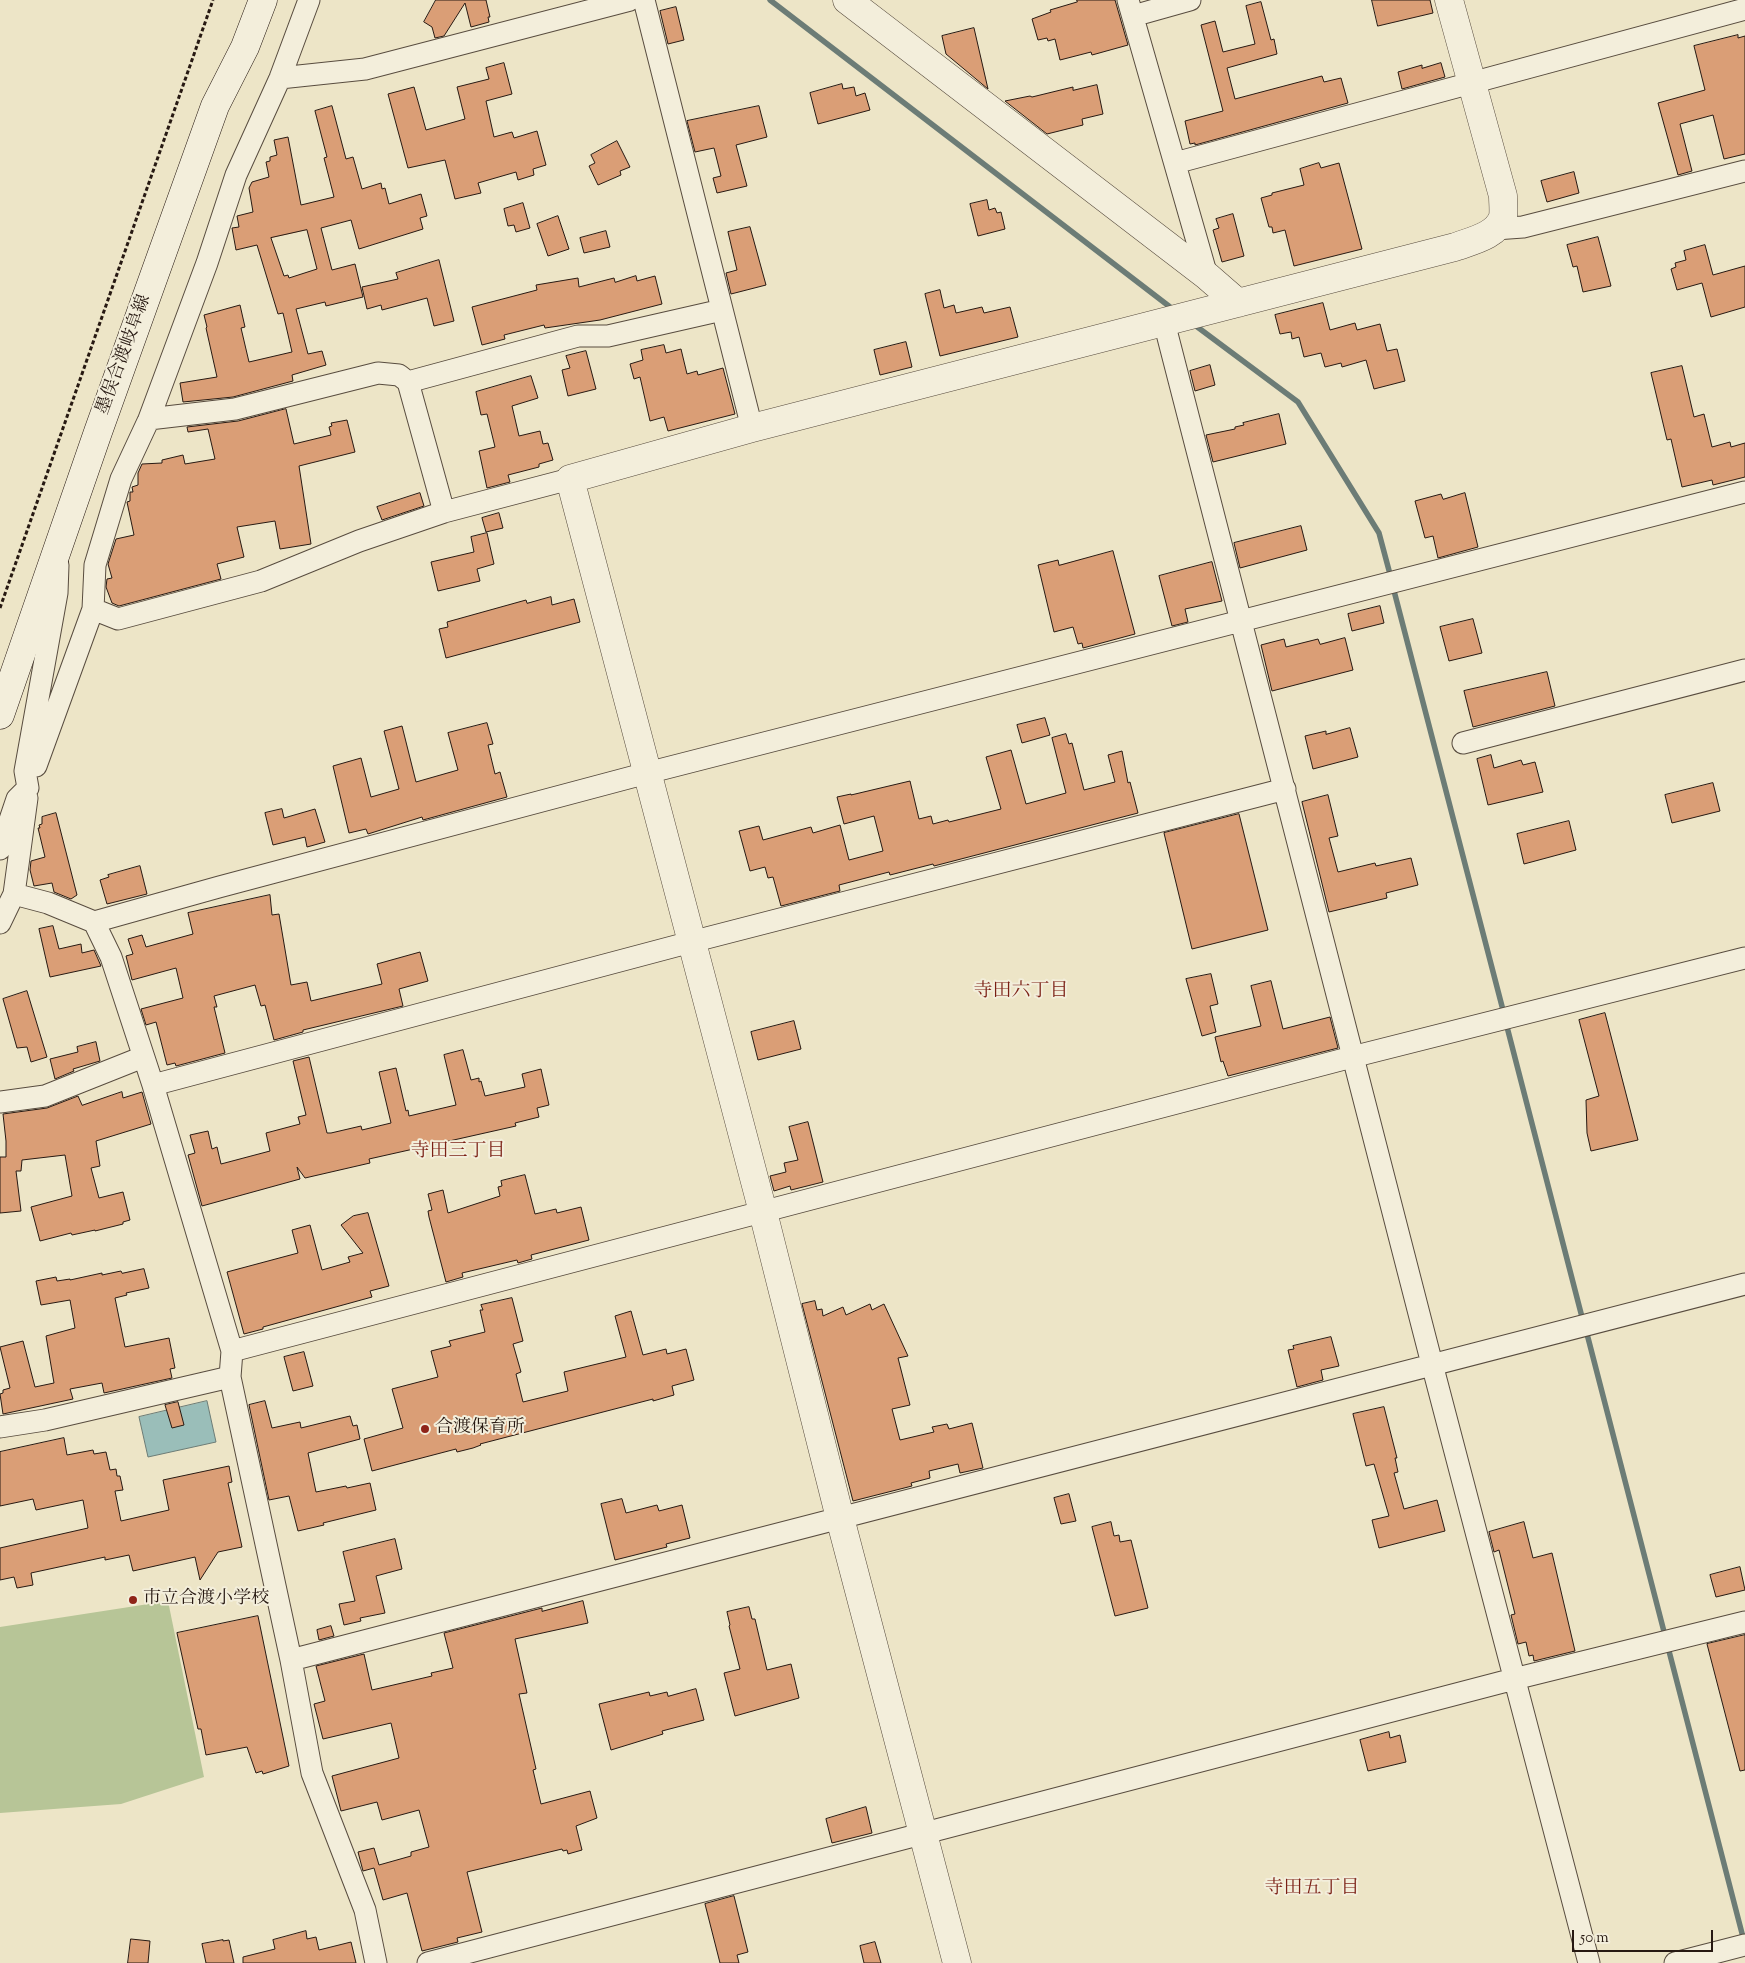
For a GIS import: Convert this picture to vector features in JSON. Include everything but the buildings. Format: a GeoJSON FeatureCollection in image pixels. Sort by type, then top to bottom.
{"type":"FeatureCollection","features":[{"type":"Feature","properties":{"kind":"street","name":"墨俣合渡岐阜線"},"geometry":{"type":"LineString","coordinates":[[0,715],[60,540],[215,106],[245,47],[263,0]]}},
{"type":"Feature","properties":{"kind":"street"},"geometry":{"type":"LineString","coordinates":[[0,924],[14,894],[28,788],[93,609],[95,565],[120,479],[149,419],[208,263],[236,175],[280,78],[309,0]]}},
{"type":"Feature","properties":{"kind":"street"},"geometry":{"type":"LineString","coordinates":[[280,78],[365,69],[630,0]]}},
{"type":"Feature","properties":{"kind":"street"},"geometry":{"type":"LineString","coordinates":[[644,0],[752,428]]}},
{"type":"Feature","properties":{"kind":"street"},"geometry":{"type":"LineString","coordinates":[[847,0],[1207,276],[1228,305]]}},
{"type":"Feature","properties":{"kind":"street"},"geometry":{"type":"LineString","coordinates":[[1190,0],[1131,8],[1207,276]]}},
{"type":"Feature","properties":{"kind":"street"},"geometry":{"type":"LineString","coordinates":[[1450,0],[1502,196],[1503,217],[1495,229]]}},
{"type":"Feature","properties":{"kind":"street"},"geometry":{"type":"LineString","coordinates":[[1176,163],[1745,9]]}},
{"type":"Feature","properties":{"kind":"street"},"geometry":{"type":"LineString","coordinates":[[93,609],[118,619],[261,581],[359,541],[444,512],[752,428],[1455,247],[1480,238],[1495,229],[1523,226],[1745,170]]}},
{"type":"Feature","properties":{"kind":"street"},"geometry":{"type":"LineString","coordinates":[[408,382],[578,336],[608,336],[722,310]]}},
{"type":"Feature","properties":{"kind":"street"},"geometry":{"type":"LineString","coordinates":[[1166,322],[1352,1057],[1589,1963]]}},
{"type":"Feature","properties":{"kind":"street"},"geometry":{"type":"LineString","coordinates":[[149,419],[235,409],[378,373],[399,375],[408,382],[444,512]]}},
{"type":"Feature","properties":{"kind":"street"},"geometry":{"type":"LineString","coordinates":[[570,478],[763,1212],[840,1518],[957,1963]]}},
{"type":"Feature","properties":{"kind":"street"},"geometry":{"type":"LineString","coordinates":[[14,894],[48,903],[94,922],[219,886],[647,773],[1745,492]]}},
{"type":"Feature","properties":{"kind":"street"},"geometry":{"type":"LineString","coordinates":[[28,788],[25,771],[57,593],[60,540]]}},
{"type":"Feature","properties":{"kind":"street"},"geometry":{"type":"LineString","coordinates":[[1463,743],[1745,670]]}},
{"type":"Feature","properties":{"kind":"street"},"geometry":{"type":"LineString","coordinates":[[0,849],[17,799],[28,788]]}},
{"type":"Feature","properties":{"kind":"street"},"geometry":{"type":"LineString","coordinates":[[153,1085],[691,942],[1285,788]]}},
{"type":"Feature","properties":{"kind":"street"},"geometry":{"type":"LineString","coordinates":[[94,922],[111,956],[153,1085],[232,1352],[230,1377],[291,1660],[312,1774],[365,1910],[376,1963]]}},
{"type":"Feature","properties":{"kind":"street"},"geometry":{"type":"LineString","coordinates":[[232,1352],[1352,1057],[1745,958]]}},
{"type":"Feature","properties":{"kind":"street"},"geometry":{"type":"LineString","coordinates":[[0,1102],[45,1096],[143,1057]]}},
{"type":"Feature","properties":{"kind":"street"},"geometry":{"type":"LineString","coordinates":[[291,1660],[1745,1284]]}},
{"type":"Feature","properties":{"kind":"street"},"geometry":{"type":"LineString","coordinates":[[0,1427],[45,1420],[230,1377]]}},
{"type":"Feature","properties":{"kind":"street"},"geometry":{"type":"LineString","coordinates":[[428,1963],[1514,1679],[1745,1622]]}},
{"type":"Feature","properties":{"kind":"street"},"geometry":{"type":"LineString","coordinates":[[1675,1963],[1737,1947]]}},
{"type":"Feature","properties":{"kind":"path"},"geometry":{"type":"LineString","coordinates":[[0,608],[213,0]]}},
{"type":"Feature","properties":{"kind":"green space"},"geometry":{"type":"Polygon","coordinates":[[[168,1601],[204,1777],[121,1804],[0,1813],[0,1627],[168,1601]]]}},
{"type":"Feature","properties":{"kind":"water"},"geometry":{"type":"Polygon","coordinates":[[[207,1401],[216,1442],[148,1457],[139,1417],[207,1401]]]}},
{"type":"Feature","properties":{"kind":"waterway"},"geometry":{"type":"LineString","coordinates":[[770,0],[1174,310]]}},
{"type":"Feature","properties":{"kind":"waterway"},"geometry":{"type":"LineString","coordinates":[[1192,323],[1298,402],[1379,533],[1391,578]]}},
{"type":"Feature","properties":{"kind":"waterway"},"geometry":{"type":"LineString","coordinates":[[1393,587],[1504,1014]]}},
{"type":"Feature","properties":{"kind":"waterway"},"geometry":{"type":"LineString","coordinates":[[1506,1023],[1583,1321]]}},
{"type":"Feature","properties":{"kind":"waterway"},"geometry":{"type":"LineString","coordinates":[[1586,1330],[1744,1941]]}},
{"type":"Feature","properties":{"kind":"place","name":"合渡保育所"},"geometry":{"type":"Point","coordinates":[425,1429]}},
{"type":"Feature","properties":{"kind":"place","name":"市立合渡小学校"},"geometry":{"type":"Point","coordinates":[133,1600]}},
{"type":"Feature","properties":{"kind":"district","name":"寺田六丁目"},"geometry":{"type":"Point","coordinates":[1021,993]}},
{"type":"Feature","properties":{"kind":"district","name":"寺田三丁目"},"geometry":{"type":"Point","coordinates":[458,1153]}},
{"type":"Feature","properties":{"kind":"district","name":"寺田五丁目"},"geometry":{"type":"Point","coordinates":[1312,1890]}}]}
